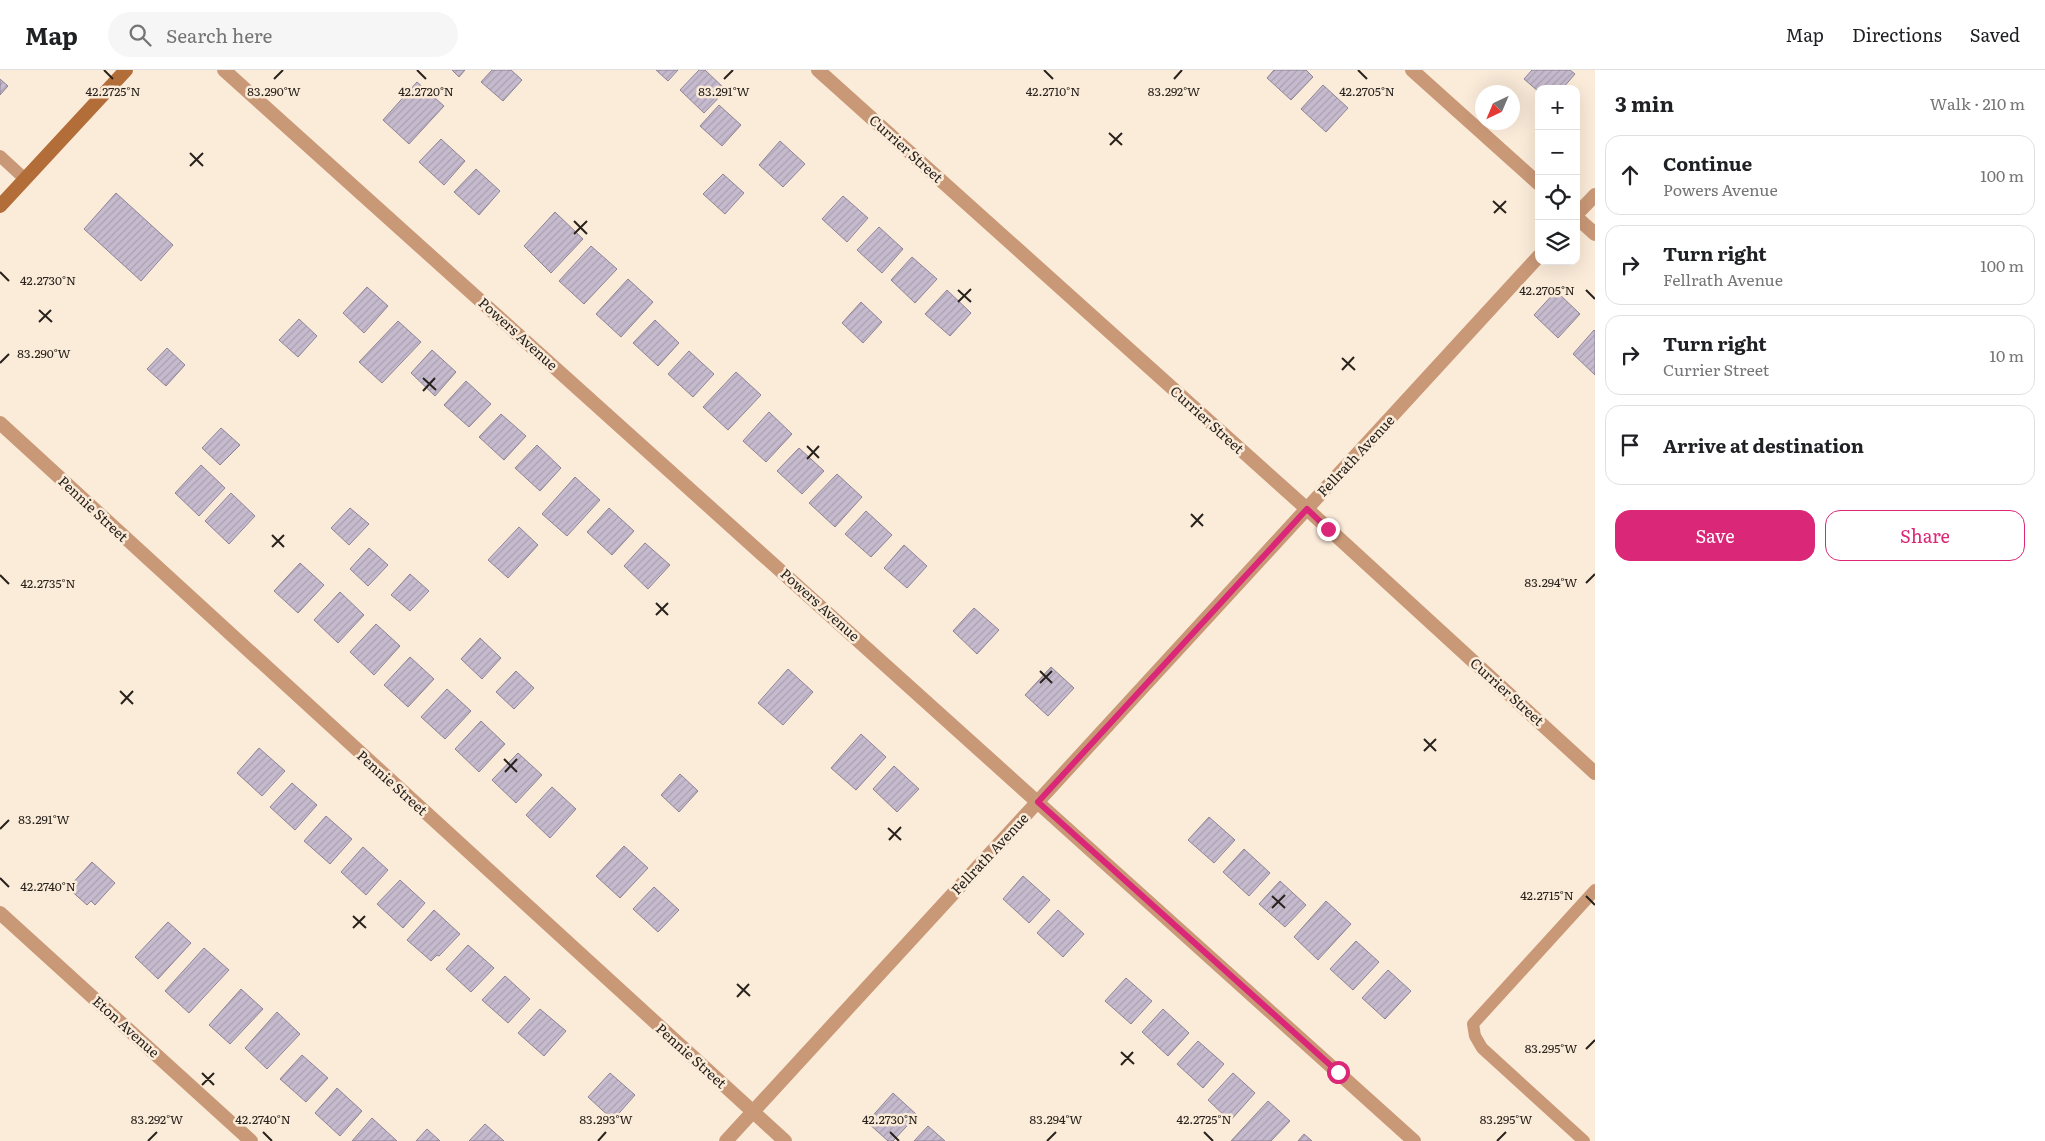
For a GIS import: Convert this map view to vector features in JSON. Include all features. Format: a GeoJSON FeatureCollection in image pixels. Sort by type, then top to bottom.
{"type":"FeatureCollection","features":[{"type":"Feature","properties":{"kind":"main road"},"geometry":{"type":"LineString","coordinates":[[0,206],[126,70]]}},
{"type":"Feature","properties":{"kind":"street","name":"Powers Avenue"},"geometry":{"type":"LineString","coordinates":[[224,70],[1414,1141]]}},
{"type":"Feature","properties":{"kind":"street","name":"Currier Street"},"geometry":{"type":"LineString","coordinates":[[818,70],[1307,509],[1595,772]]}},
{"type":"Feature","properties":{"kind":"street"},"geometry":{"type":"LineString","coordinates":[[1412,70],[1535,180]]}},
{"type":"Feature","properties":{"kind":"street"},"geometry":{"type":"LineString","coordinates":[[1580,212],[1595,195]]}},
{"type":"Feature","properties":{"kind":"street"},"geometry":{"type":"LineString","coordinates":[[1580,220],[1595,234]]}},
{"type":"Feature","properties":{"kind":"street","name":"Fellrath Avenue"},"geometry":{"type":"LineString","coordinates":[[726,1141],[1535,260]]}},
{"type":"Feature","properties":{"kind":"street","name":"Pennie Street"},"geometry":{"type":"LineString","coordinates":[[0,423],[785,1141]]}},
{"type":"Feature","properties":{"kind":"street","name":"Eton Avenue"},"geometry":{"type":"LineString","coordinates":[[0,913],[251,1141]]}},
{"type":"Feature","properties":{"kind":"lane"},"geometry":{"type":"LineString","coordinates":[[0,156],[25,179]]}},
{"type":"Feature","properties":{"kind":"lane"},"geometry":{"type":"LineString","coordinates":[[1584,1141],[1482,1048],[1475,1036],[1473,1024],[1595,890]]}},
{"type":"Feature","properties":{"kind":"building"},"geometry":{"type":"Polygon","coordinates":[[[452,70],[465,70],[459,77],[452,70]]]}},
{"type":"Feature","properties":{"kind":"building"},"geometry":{"type":"Polygon","coordinates":[[[492,70],[511,70],[522,80],[503,101],[481,82],[492,70]]]}},
{"type":"Feature","properties":{"kind":"building"},"geometry":{"type":"Polygon","coordinates":[[[656,70],[678,70],[668,81],[656,70]]]}},
{"type":"Feature","properties":{"kind":"building"},"geometry":{"type":"Polygon","coordinates":[[[699,70],[705,70],[726,90],[704,113],[680,90],[699,70]]]}},
{"type":"Feature","properties":{"kind":"building"},"geometry":{"type":"Polygon","coordinates":[[[1274,70],[1306,70],[1313,77],[1291,100],[1267,78],[1274,70]]]}},
{"type":"Feature","properties":{"kind":"building"},"geometry":{"type":"Polygon","coordinates":[[[1532,70],[1570,70],[1575,74],[1565,85],[1535,85],[1535,89],[1524,79],[1532,70]]]}},
{"type":"Feature","properties":{"kind":"building"},"geometry":{"type":"Polygon","coordinates":[[[0,79],[8,86],[0,95],[0,79]]]}},
{"type":"Feature","properties":{"kind":"building"},"geometry":{"type":"Polygon","coordinates":[[[417,82],[444,106],[409,144],[383,120],[417,82]]]}},
{"type":"Feature","properties":{"kind":"building"},"geometry":{"type":"Polygon","coordinates":[[[1323,85],[1348,108],[1326,132],[1301,109],[1323,85]]]}},
{"type":"Feature","properties":{"kind":"building"},"geometry":{"type":"Polygon","coordinates":[[[719,105],[741,125],[722,146],[700,126],[719,105]]]}},
{"type":"Feature","properties":{"kind":"building"},"geometry":{"type":"Polygon","coordinates":[[[441,139],[465,161],[444,185],[419,162],[441,139]]]}},
{"type":"Feature","properties":{"kind":"building"},"geometry":{"type":"Polygon","coordinates":[[[780,141],[805,164],[783,187],[759,165],[780,141]]]}},
{"type":"Feature","properties":{"kind":"building"},"geometry":{"type":"Polygon","coordinates":[[[476,169],[500,191],[479,215],[454,192],[476,169]]]}},
{"type":"Feature","properties":{"kind":"building"},"geometry":{"type":"Polygon","coordinates":[[[723,174],[744,193],[725,214],[703,194],[723,174]]]}},
{"type":"Feature","properties":{"kind":"building"},"geometry":{"type":"Polygon","coordinates":[[[116,193],[173,245],[141,281],[84,229],[116,193]]]}},
{"type":"Feature","properties":{"kind":"building"},"geometry":{"type":"Polygon","coordinates":[[[843,196],[868,218],[847,242],[822,219],[843,196]]]}},
{"type":"Feature","properties":{"kind":"building"},"geometry":{"type":"Polygon","coordinates":[[[555,212],[583,239],[551,273],[524,246],[555,212]]]}},
{"type":"Feature","properties":{"kind":"building"},"geometry":{"type":"Polygon","coordinates":[[[879,227],[903,249],[882,273],[857,250],[879,227]]]}},
{"type":"Feature","properties":{"kind":"building"},"geometry":{"type":"Polygon","coordinates":[[[591,246],[617,269],[584,304],[559,281],[591,246]]]}},
{"type":"Feature","properties":{"kind":"building"},"geometry":{"type":"Polygon","coordinates":[[[912,257],[937,279],[915,303],[891,280],[912,257]]]}},
{"type":"Feature","properties":{"kind":"building"},"geometry":{"type":"Polygon","coordinates":[[[628,279],[653,302],[621,337],[596,314],[628,279]]]}},
{"type":"Feature","properties":{"kind":"building"},"geometry":{"type":"Polygon","coordinates":[[[367,287],[388,306],[364,333],[343,313],[367,287]]]}},
{"type":"Feature","properties":{"kind":"building"},"geometry":{"type":"Polygon","coordinates":[[[947,290],[971,313],[950,336],[925,314],[947,290]]]}},
{"type":"Feature","properties":{"kind":"building"},"geometry":{"type":"Polygon","coordinates":[[[1556,291],[1580,314],[1558,338],[1534,315],[1556,291]]]}},
{"type":"Feature","properties":{"kind":"building"},"geometry":{"type":"Polygon","coordinates":[[[861,302],[882,322],[863,343],[842,323],[861,302]]]}},
{"type":"Feature","properties":{"kind":"building"},"geometry":{"type":"Polygon","coordinates":[[[299,319],[317,336],[298,357],[279,340],[299,319]]]}},
{"type":"Feature","properties":{"kind":"building"},"geometry":{"type":"Polygon","coordinates":[[[655,320],[679,343],[658,366],[633,343],[655,320]]]}},
{"type":"Feature","properties":{"kind":"building"},"geometry":{"type":"Polygon","coordinates":[[[398,321],[421,342],[382,383],[359,362],[398,321]]]}},
{"type":"Feature","properties":{"kind":"building"},"geometry":{"type":"Polygon","coordinates":[[[1595,331],[1595,375],[1573,354],[1595,331]]]}},
{"type":"Feature","properties":{"kind":"building"},"geometry":{"type":"Polygon","coordinates":[[[167,348],[185,365],[166,386],[147,369],[167,348]]]}},
{"type":"Feature","properties":{"kind":"building"},"geometry":{"type":"Polygon","coordinates":[[[432,350],[456,372],[435,396],[411,373],[432,350]]]}},
{"type":"Feature","properties":{"kind":"building"},"geometry":{"type":"Polygon","coordinates":[[[689,351],[714,374],[693,397],[668,374],[689,351]]]}},
{"type":"Feature","properties":{"kind":"building"},"geometry":{"type":"Polygon","coordinates":[[[736,372],[761,395],[728,430],[703,407],[736,372]]]}},
{"type":"Feature","properties":{"kind":"building"},"geometry":{"type":"Polygon","coordinates":[[[466,381],[491,404],[469,427],[444,405],[466,381]]]}},
{"type":"Feature","properties":{"kind":"building"},"geometry":{"type":"Polygon","coordinates":[[[769,412],[792,434],[766,462],[743,441],[769,412]]]}},
{"type":"Feature","properties":{"kind":"building"},"geometry":{"type":"Polygon","coordinates":[[[501,414],[526,436],[504,460],[479,437],[501,414]]]}},
{"type":"Feature","properties":{"kind":"building"},"geometry":{"type":"Polygon","coordinates":[[[221,428],[240,445],[220,465],[202,448],[221,428]]]}},
{"type":"Feature","properties":{"kind":"building"},"geometry":{"type":"Polygon","coordinates":[[[537,445],[561,468],[540,491],[515,468],[537,445]]]}},
{"type":"Feature","properties":{"kind":"building"},"geometry":{"type":"Polygon","coordinates":[[[799,448],[824,471],[802,494],[777,471],[799,448]]]}},
{"type":"Feature","properties":{"kind":"building"},"geometry":{"type":"Polygon","coordinates":[[[201,465],[225,488],[199,516],[175,493],[201,465]]]}},
{"type":"Feature","properties":{"kind":"building"},"geometry":{"type":"Polygon","coordinates":[[[837,474],[862,497],[835,527],[809,503],[837,474]]]}},
{"type":"Feature","properties":{"kind":"building"},"geometry":{"type":"Polygon","coordinates":[[[575,477],[600,500],[567,536],[542,514],[575,477]]]}},
{"type":"Feature","properties":{"kind":"building"},"geometry":{"type":"Polygon","coordinates":[[[231,493],[255,516],[229,544],[205,521],[231,493]]]}},
{"type":"Feature","properties":{"kind":"building"},"geometry":{"type":"Polygon","coordinates":[[[350,508],[369,524],[349,545],[331,528],[350,508]]]}},
{"type":"Feature","properties":{"kind":"building"},"geometry":{"type":"Polygon","coordinates":[[[609,508],[634,531],[612,555],[587,532],[609,508]]]}},
{"type":"Feature","properties":{"kind":"building"},"geometry":{"type":"Polygon","coordinates":[[[866,511],[892,535],[871,557],[845,534],[866,511]]]}},
{"type":"Feature","properties":{"kind":"building"},"geometry":{"type":"Polygon","coordinates":[[[519,527],[538,545],[508,578],[488,560],[519,527]]]}},
{"type":"Feature","properties":{"kind":"building"},"geometry":{"type":"Polygon","coordinates":[[[645,543],[670,565],[648,589],[624,566],[645,543]]]}},
{"type":"Feature","properties":{"kind":"building"},"geometry":{"type":"Polygon","coordinates":[[[904,545],[927,566],[907,588],[884,568],[904,545]]]}},
{"type":"Feature","properties":{"kind":"building"},"geometry":{"type":"Polygon","coordinates":[[[369,548],[388,565],[368,586],[350,569],[369,548]]]}},
{"type":"Feature","properties":{"kind":"building"},"geometry":{"type":"Polygon","coordinates":[[[300,563],[324,585],[298,613],[274,591],[300,563]]]}},
{"type":"Feature","properties":{"kind":"building"},"geometry":{"type":"Polygon","coordinates":[[[410,574],[429,591],[410,611],[391,595],[410,574]]]}},
{"type":"Feature","properties":{"kind":"building"},"geometry":{"type":"Polygon","coordinates":[[[340,592],[364,615],[338,643],[314,620],[340,592]]]}},
{"type":"Feature","properties":{"kind":"building"},"geometry":{"type":"Polygon","coordinates":[[[974,608],[999,630],[977,654],[953,631],[974,608]]]}},
{"type":"Feature","properties":{"kind":"building"},"geometry":{"type":"Polygon","coordinates":[[[376,624],[400,646],[374,675],[350,652],[376,624]]]}},
{"type":"Feature","properties":{"kind":"building"},"geometry":{"type":"Polygon","coordinates":[[[480,638],[501,658],[482,679],[461,659],[480,638]]]}},
{"type":"Feature","properties":{"kind":"building"},"geometry":{"type":"Polygon","coordinates":[[[410,657],[434,679],[408,707],[384,685],[410,657]]]}},
{"type":"Feature","properties":{"kind":"building"},"geometry":{"type":"Polygon","coordinates":[[[1051,667],[1074,688],[1048,716],[1025,695],[1051,667]]]}},
{"type":"Feature","properties":{"kind":"building"},"geometry":{"type":"Polygon","coordinates":[[[788,669],[813,692],[783,725],[758,703],[788,669]]]}},
{"type":"Feature","properties":{"kind":"building"},"geometry":{"type":"Polygon","coordinates":[[[516,671],[534,688],[514,709],[496,692],[516,671]]]}},
{"type":"Feature","properties":{"kind":"building"},"geometry":{"type":"Polygon","coordinates":[[[447,689],[471,711],[445,739],[421,717],[447,689]]]}},
{"type":"Feature","properties":{"kind":"building"},"geometry":{"type":"Polygon","coordinates":[[[481,721],[505,744],[479,772],[455,749],[481,721]]]}},
{"type":"Feature","properties":{"kind":"building"},"geometry":{"type":"Polygon","coordinates":[[[861,734],[886,757],[856,790],[831,768],[861,734]]]}},
{"type":"Feature","properties":{"kind":"building"},"geometry":{"type":"Polygon","coordinates":[[[259,748],[285,771],[262,796],[237,773],[259,748]]]}},
{"type":"Feature","properties":{"kind":"building"},"geometry":{"type":"Polygon","coordinates":[[[518,753],[542,775],[516,803],[492,780],[518,753]]]}},
{"type":"Feature","properties":{"kind":"building"},"geometry":{"type":"Polygon","coordinates":[[[894,766],[919,789],[897,812],[873,789],[894,766]]]}},
{"type":"Feature","properties":{"kind":"building"},"geometry":{"type":"Polygon","coordinates":[[[680,774],[698,791],[679,812],[661,795],[680,774]]]}},
{"type":"Feature","properties":{"kind":"building"},"geometry":{"type":"Polygon","coordinates":[[[292,783],[317,805],[295,830],[270,807],[292,783]]]}},
{"type":"Feature","properties":{"kind":"building"},"geometry":{"type":"Polygon","coordinates":[[[552,787],[576,809],[550,838],[526,815],[552,787]]]}},
{"type":"Feature","properties":{"kind":"building"},"geometry":{"type":"Polygon","coordinates":[[[326,816],[352,839],[330,864],[304,841],[326,816]]]}},
{"type":"Feature","properties":{"kind":"building"},"geometry":{"type":"Polygon","coordinates":[[[1209,817],[1235,840],[1214,863],[1188,840],[1209,817]]]}},
{"type":"Feature","properties":{"kind":"building"},"geometry":{"type":"Polygon","coordinates":[[[624,846],[648,868],[620,898],[596,876],[624,846]]]}},
{"type":"Feature","properties":{"kind":"building"},"geometry":{"type":"Polygon","coordinates":[[[363,847],[388,870],[366,895],[341,872],[363,847]]]}},
{"type":"Feature","properties":{"kind":"building"},"geometry":{"type":"Polygon","coordinates":[[[1244,849],[1270,873],[1249,896],[1223,872],[1244,849]]]}},
{"type":"Feature","properties":{"kind":"building"},"geometry":{"type":"Polygon","coordinates":[[[92,862],[115,883],[95,905],[91,901],[87,905],[68,888],[92,862]]]}},
{"type":"Feature","properties":{"kind":"building"},"geometry":{"type":"Polygon","coordinates":[[[1023,876],[1050,900],[1029,923],[1003,899],[1023,876]]]}},
{"type":"Feature","properties":{"kind":"building"},"geometry":{"type":"Polygon","coordinates":[[[400,880],[425,903],[403,928],[377,904],[400,880]]]}},
{"type":"Feature","properties":{"kind":"building"},"geometry":{"type":"Polygon","coordinates":[[[1280,881],[1306,905],[1285,927],[1259,904],[1280,881]]]}},
{"type":"Feature","properties":{"kind":"building"},"geometry":{"type":"Polygon","coordinates":[[[654,887],[679,910],[658,932],[633,909],[654,887]]]}},
{"type":"Feature","properties":{"kind":"building"},"geometry":{"type":"Polygon","coordinates":[[[1326,901],[1351,924],[1318,960],[1294,937],[1326,901]]]}},
{"type":"Feature","properties":{"kind":"building"},"geometry":{"type":"Polygon","coordinates":[[[434,910],[460,934],[439,956],[437,955],[431,961],[407,940],[434,910]]]}},
{"type":"Feature","properties":{"kind":"building"},"geometry":{"type":"Polygon","coordinates":[[[1058,910],[1084,934],[1063,957],[1037,933],[1058,910]]]}},
{"type":"Feature","properties":{"kind":"building"},"geometry":{"type":"Polygon","coordinates":[[[168,922],[191,943],[158,979],[135,957],[168,922]]]}},
{"type":"Feature","properties":{"kind":"building"},"geometry":{"type":"Polygon","coordinates":[[[1356,941],[1379,962],[1353,990],[1330,969],[1356,941]]]}},
{"type":"Feature","properties":{"kind":"building"},"geometry":{"type":"Polygon","coordinates":[[[468,945],[494,968],[471,992],[446,969],[468,945]]]}},
{"type":"Feature","properties":{"kind":"building"},"geometry":{"type":"Polygon","coordinates":[[[204,948],[229,970],[189,1013],[165,991],[204,948]]]}},
{"type":"Feature","properties":{"kind":"building"},"geometry":{"type":"Polygon","coordinates":[[[1388,970],[1411,991],[1385,1019],[1362,998],[1388,970]]]}},
{"type":"Feature","properties":{"kind":"building"},"geometry":{"type":"Polygon","coordinates":[[[505,976],[530,999],[508,1023],[482,1000],[505,976]]]}},
{"type":"Feature","properties":{"kind":"building"},"geometry":{"type":"Polygon","coordinates":[[[1126,978],[1152,1001],[1131,1024],[1105,1001],[1126,978]]]}},
{"type":"Feature","properties":{"kind":"building"},"geometry":{"type":"Polygon","coordinates":[[[241,989],[263,1009],[230,1044],[209,1025],[241,989]]]}},
{"type":"Feature","properties":{"kind":"building"},"geometry":{"type":"Polygon","coordinates":[[[540,1009],[566,1031],[544,1056],[518,1033],[540,1009]]]}},
{"type":"Feature","properties":{"kind":"building"},"geometry":{"type":"Polygon","coordinates":[[[1163,1009],[1189,1033],[1168,1056],[1142,1032],[1163,1009]]]}},
{"type":"Feature","properties":{"kind":"building"},"geometry":{"type":"Polygon","coordinates":[[[277,1012],[300,1034],[267,1069],[245,1048],[277,1012]]]}},
{"type":"Feature","properties":{"kind":"building"},"geometry":{"type":"Polygon","coordinates":[[[1198,1041],[1224,1064],[1203,1088],[1177,1064],[1198,1041]]]}},
{"type":"Feature","properties":{"kind":"building"},"geometry":{"type":"Polygon","coordinates":[[[302,1055],[328,1078],[306,1102],[280,1079],[302,1055]]]}},
{"type":"Feature","properties":{"kind":"building"},"geometry":{"type":"Polygon","coordinates":[[[610,1073],[635,1095],[613,1120],[588,1097],[610,1073]]]}},
{"type":"Feature","properties":{"kind":"building"},"geometry":{"type":"Polygon","coordinates":[[[1233,1073],[1255,1093],[1230,1121],[1208,1100],[1233,1073]]]}},
{"type":"Feature","properties":{"kind":"building"},"geometry":{"type":"Polygon","coordinates":[[[337,1088],[362,1111],[340,1136],[315,1113],[337,1088]]]}},
{"type":"Feature","properties":{"kind":"building"},"geometry":{"type":"Polygon","coordinates":[[[893,1093],[917,1115],[893,1141],[888,1141],[867,1122],[893,1093]]]}},
{"type":"Feature","properties":{"kind":"building"},"geometry":{"type":"Polygon","coordinates":[[[1268,1101],[1290,1121],[1271,1141],[1231,1141],[1268,1101]]]}},
{"type":"Feature","properties":{"kind":"building"},"geometry":{"type":"Polygon","coordinates":[[[372,1118],[397,1141],[352,1141],[372,1118]]]}},
{"type":"Feature","properties":{"kind":"building"},"geometry":{"type":"Polygon","coordinates":[[[485,1124],[504,1141],[469,1141],[485,1124]]]}},
{"type":"Feature","properties":{"kind":"building"},"geometry":{"type":"Polygon","coordinates":[[[928,1126],[945,1141],[914,1141],[928,1126]]]}},
{"type":"Feature","properties":{"kind":"building"},"geometry":{"type":"Polygon","coordinates":[[[427,1129],[440,1141],[416,1141],[427,1129]]]}},
{"type":"Feature","properties":{"kind":"building"},"geometry":{"type":"Polygon","coordinates":[[[1304,1134],[1312,1141],[1298,1141],[1304,1134]]]}},
{"type":"Feature","properties":{"kind":"route"},"geometry":{"type":"LineString","coordinates":[[1328,529],[1307,509],[1038,802],[1338,1072]]}}]}
